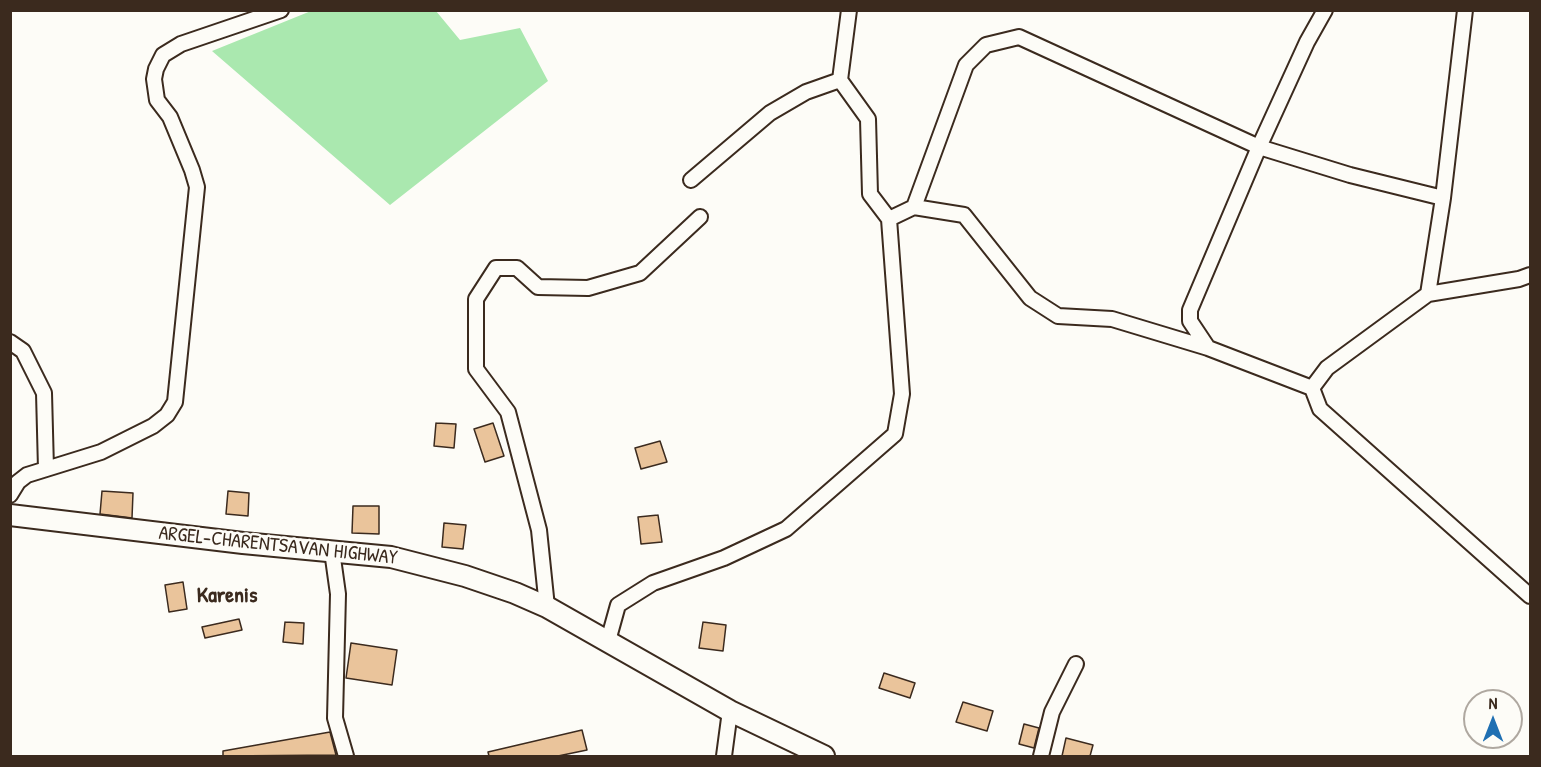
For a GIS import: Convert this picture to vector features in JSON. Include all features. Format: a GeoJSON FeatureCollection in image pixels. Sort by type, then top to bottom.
{"type":"FeatureCollection","features":[{"type":"Feature","properties":{"kind":"main road","name":"ARGEL-CHARENTSAVAN HIGHWAY"},"geometry":{"type":"LineString","coordinates":[[11,515],[243,543],[392,557],[465,576],[547,607],[730,711],[824,756]]}},
{"type":"Feature","properties":{"kind":"street"},"geometry":{"type":"LineString","coordinates":[[11,515],[10,495],[18,482],[27,475],[101,452],[153,426],[167,415],[175,402],[197,187],[170,117],[157,100],[154,79],[156,69],[163,55],[181,44],[281,10]]}},
{"type":"Feature","properties":{"kind":"street"},"geometry":{"type":"LineString","coordinates":[[608,641],[618,605],[653,583],[724,558],[786,529],[895,434],[903,394],[889,219],[870,194],[868,119],[840,80],[849,10]]}},
{"type":"Feature","properties":{"kind":"street"},"geometry":{"type":"LineString","coordinates":[[1208,348],[1190,321],[1190,309],[1259,147],[1307,42],[1325,10]]}},
{"type":"Feature","properties":{"kind":"street"},"geometry":{"type":"LineString","coordinates":[[1428,294],[1443,198],[1465,10]]}},
{"type":"Feature","properties":{"kind":"street"},"geometry":{"type":"LineString","coordinates":[[914,207],[966,65],[986,45],[1019,37],[1259,147],[1350,175],[1443,198]]}},
{"type":"Feature","properties":{"kind":"street"},"geometry":{"type":"LineString","coordinates":[[691,180],[770,113],[806,92],[840,80]]}},
{"type":"Feature","properties":{"kind":"street"},"geometry":{"type":"LineString","coordinates":[[889,219],[914,207],[964,215],[1030,298],[1058,316],[1112,319],[1208,348],[1312,388],[1320,409],[1530,596]]}},
{"type":"Feature","properties":{"kind":"street"},"geometry":{"type":"LineString","coordinates":[[547,607],[539,530],[508,412],[476,369],[476,299],[496,268],[517,268],[538,287],[588,288],[640,273],[700,217]]}},
{"type":"Feature","properties":{"kind":"street"},"geometry":{"type":"LineString","coordinates":[[1312,388],[1327,368],[1428,294],[1519,279],[1530,275]]}},
{"type":"Feature","properties":{"kind":"street"},"geometry":{"type":"LineString","coordinates":[[10,342],[23,351],[44,393],[46,469]]}},
{"type":"Feature","properties":{"kind":"street"},"geometry":{"type":"LineString","coordinates":[[332,551],[338,594],[335,718],[346,756]]}},
{"type":"Feature","properties":{"kind":"street"},"geometry":{"type":"LineString","coordinates":[[1041,756],[1052,712],[1076,664]]}},
{"type":"Feature","properties":{"kind":"street"},"geometry":{"type":"LineString","coordinates":[[724,756],[730,711]]}},
{"type":"Feature","properties":{"kind":"green space"},"geometry":{"type":"Polygon","coordinates":[[[311,11],[436,11],[460,40],[520,28],[548,81],[390,205],[212,51],[311,11]]]}},
{"type":"Feature","properties":{"kind":"building"},"geometry":{"type":"Polygon","coordinates":[[[436,423],[456,424],[454,448],[434,446],[436,423]]]}},
{"type":"Feature","properties":{"kind":"building"},"geometry":{"type":"Polygon","coordinates":[[[493,423],[504,456],[485,462],[474,429],[493,423]]]}},
{"type":"Feature","properties":{"kind":"building"},"geometry":{"type":"Polygon","coordinates":[[[660,441],[667,462],[641,469],[635,448],[660,441]]]}},
{"type":"Feature","properties":{"kind":"building"},"geometry":{"type":"Polygon","coordinates":[[[102,491],[133,493],[132,518],[100,514],[102,491]]]}},
{"type":"Feature","properties":{"kind":"building"},"geometry":{"type":"Polygon","coordinates":[[[228,491],[249,493],[248,516],[226,514],[228,491]]]}},
{"type":"Feature","properties":{"kind":"building"},"geometry":{"type":"Polygon","coordinates":[[[353,506],[379,506],[379,534],[352,533],[353,506]]]}},
{"type":"Feature","properties":{"kind":"building"},"geometry":{"type":"Polygon","coordinates":[[[658,515],[662,542],[641,544],[638,517],[658,515]]]}},
{"type":"Feature","properties":{"kind":"building"},"geometry":{"type":"Polygon","coordinates":[[[444,523],[466,525],[463,549],[442,547],[444,523]]]}},
{"type":"Feature","properties":{"kind":"building"},"geometry":{"type":"Polygon","coordinates":[[[183,582],[187,609],[169,612],[165,585],[183,582]]]}},
{"type":"Feature","properties":{"kind":"building"},"geometry":{"type":"Polygon","coordinates":[[[239,619],[242,630],[205,638],[202,627],[239,619]]]}},
{"type":"Feature","properties":{"kind":"building"},"geometry":{"type":"Polygon","coordinates":[[[285,622],[304,623],[303,644],[283,642],[285,622]]]}},
{"type":"Feature","properties":{"kind":"building"},"geometry":{"type":"Polygon","coordinates":[[[703,622],[726,625],[723,651],[699,648],[703,622]]]}},
{"type":"Feature","properties":{"kind":"building"},"geometry":{"type":"Polygon","coordinates":[[[351,643],[397,650],[392,685],[346,678],[351,643]]]}},
{"type":"Feature","properties":{"kind":"building"},"geometry":{"type":"Polygon","coordinates":[[[884,673],[915,683],[910,698],[879,688],[884,673]]]}},
{"type":"Feature","properties":{"kind":"building"},"geometry":{"type":"Polygon","coordinates":[[[963,702],[993,711],[987,731],[956,722],[963,702]]]}},
{"type":"Feature","properties":{"kind":"building"},"geometry":{"type":"Polygon","coordinates":[[[1024,724],[1039,728],[1034,748],[1019,744],[1024,724]]]}},
{"type":"Feature","properties":{"kind":"building"},"geometry":{"type":"Polygon","coordinates":[[[582,730],[587,750],[558,756],[489,756],[488,752],[582,730]]]}},
{"type":"Feature","properties":{"kind":"building"},"geometry":{"type":"Polygon","coordinates":[[[330,732],[336,755],[223,756],[223,751],[330,732]]]}},
{"type":"Feature","properties":{"kind":"building"},"geometry":{"type":"Polygon","coordinates":[[[1066,738],[1093,745],[1090,756],[1062,756],[1066,738]]]}},
{"type":"Feature","properties":{"kind":"district","name":"Karenis"},"geometry":{"type":"Point","coordinates":[227,596]}}]}
